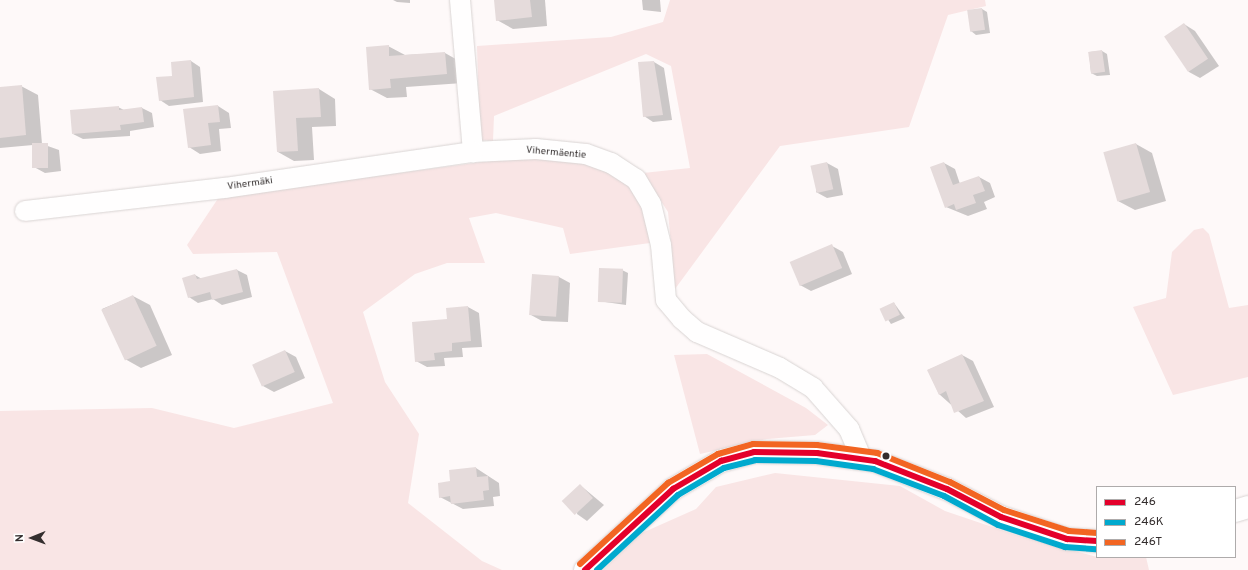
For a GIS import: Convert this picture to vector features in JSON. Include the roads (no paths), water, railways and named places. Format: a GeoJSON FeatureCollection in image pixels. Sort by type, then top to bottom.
{"type":"FeatureCollection","features":[{"type":"Feature","properties":{"kind":"street"},"geometry":{"type":"LineString","coordinates":[[460,0],[473,152]]}},
{"type":"Feature","properties":{"kind":"street","name":"Vihermäentie"},"geometry":{"type":"LineString","coordinates":[[473,152],[536,149],[586,154],[611,163],[636,179],[651,204],[661,245],[666,300],[682,319],[697,332],[780,368],[813,388],[849,429],[862,460]]}},
{"type":"Feature","properties":{"kind":"street","name":"Vihermäki"},"geometry":{"type":"LineString","coordinates":[[25,212],[225,188],[473,152]]}},
{"type":"Feature","properties":{"kind":"street"},"geometry":{"type":"LineString","coordinates":[[584,570],[673,489],[720,461],[754,452],[817,453],[862,460],[948,489],[1001,517],[1067,539],[1096,542]]}},
{"type":"Feature","properties":{"kind":"street"},"geometry":{"type":"LineString","coordinates":[[1236,511],[1248,507]]}}]}
